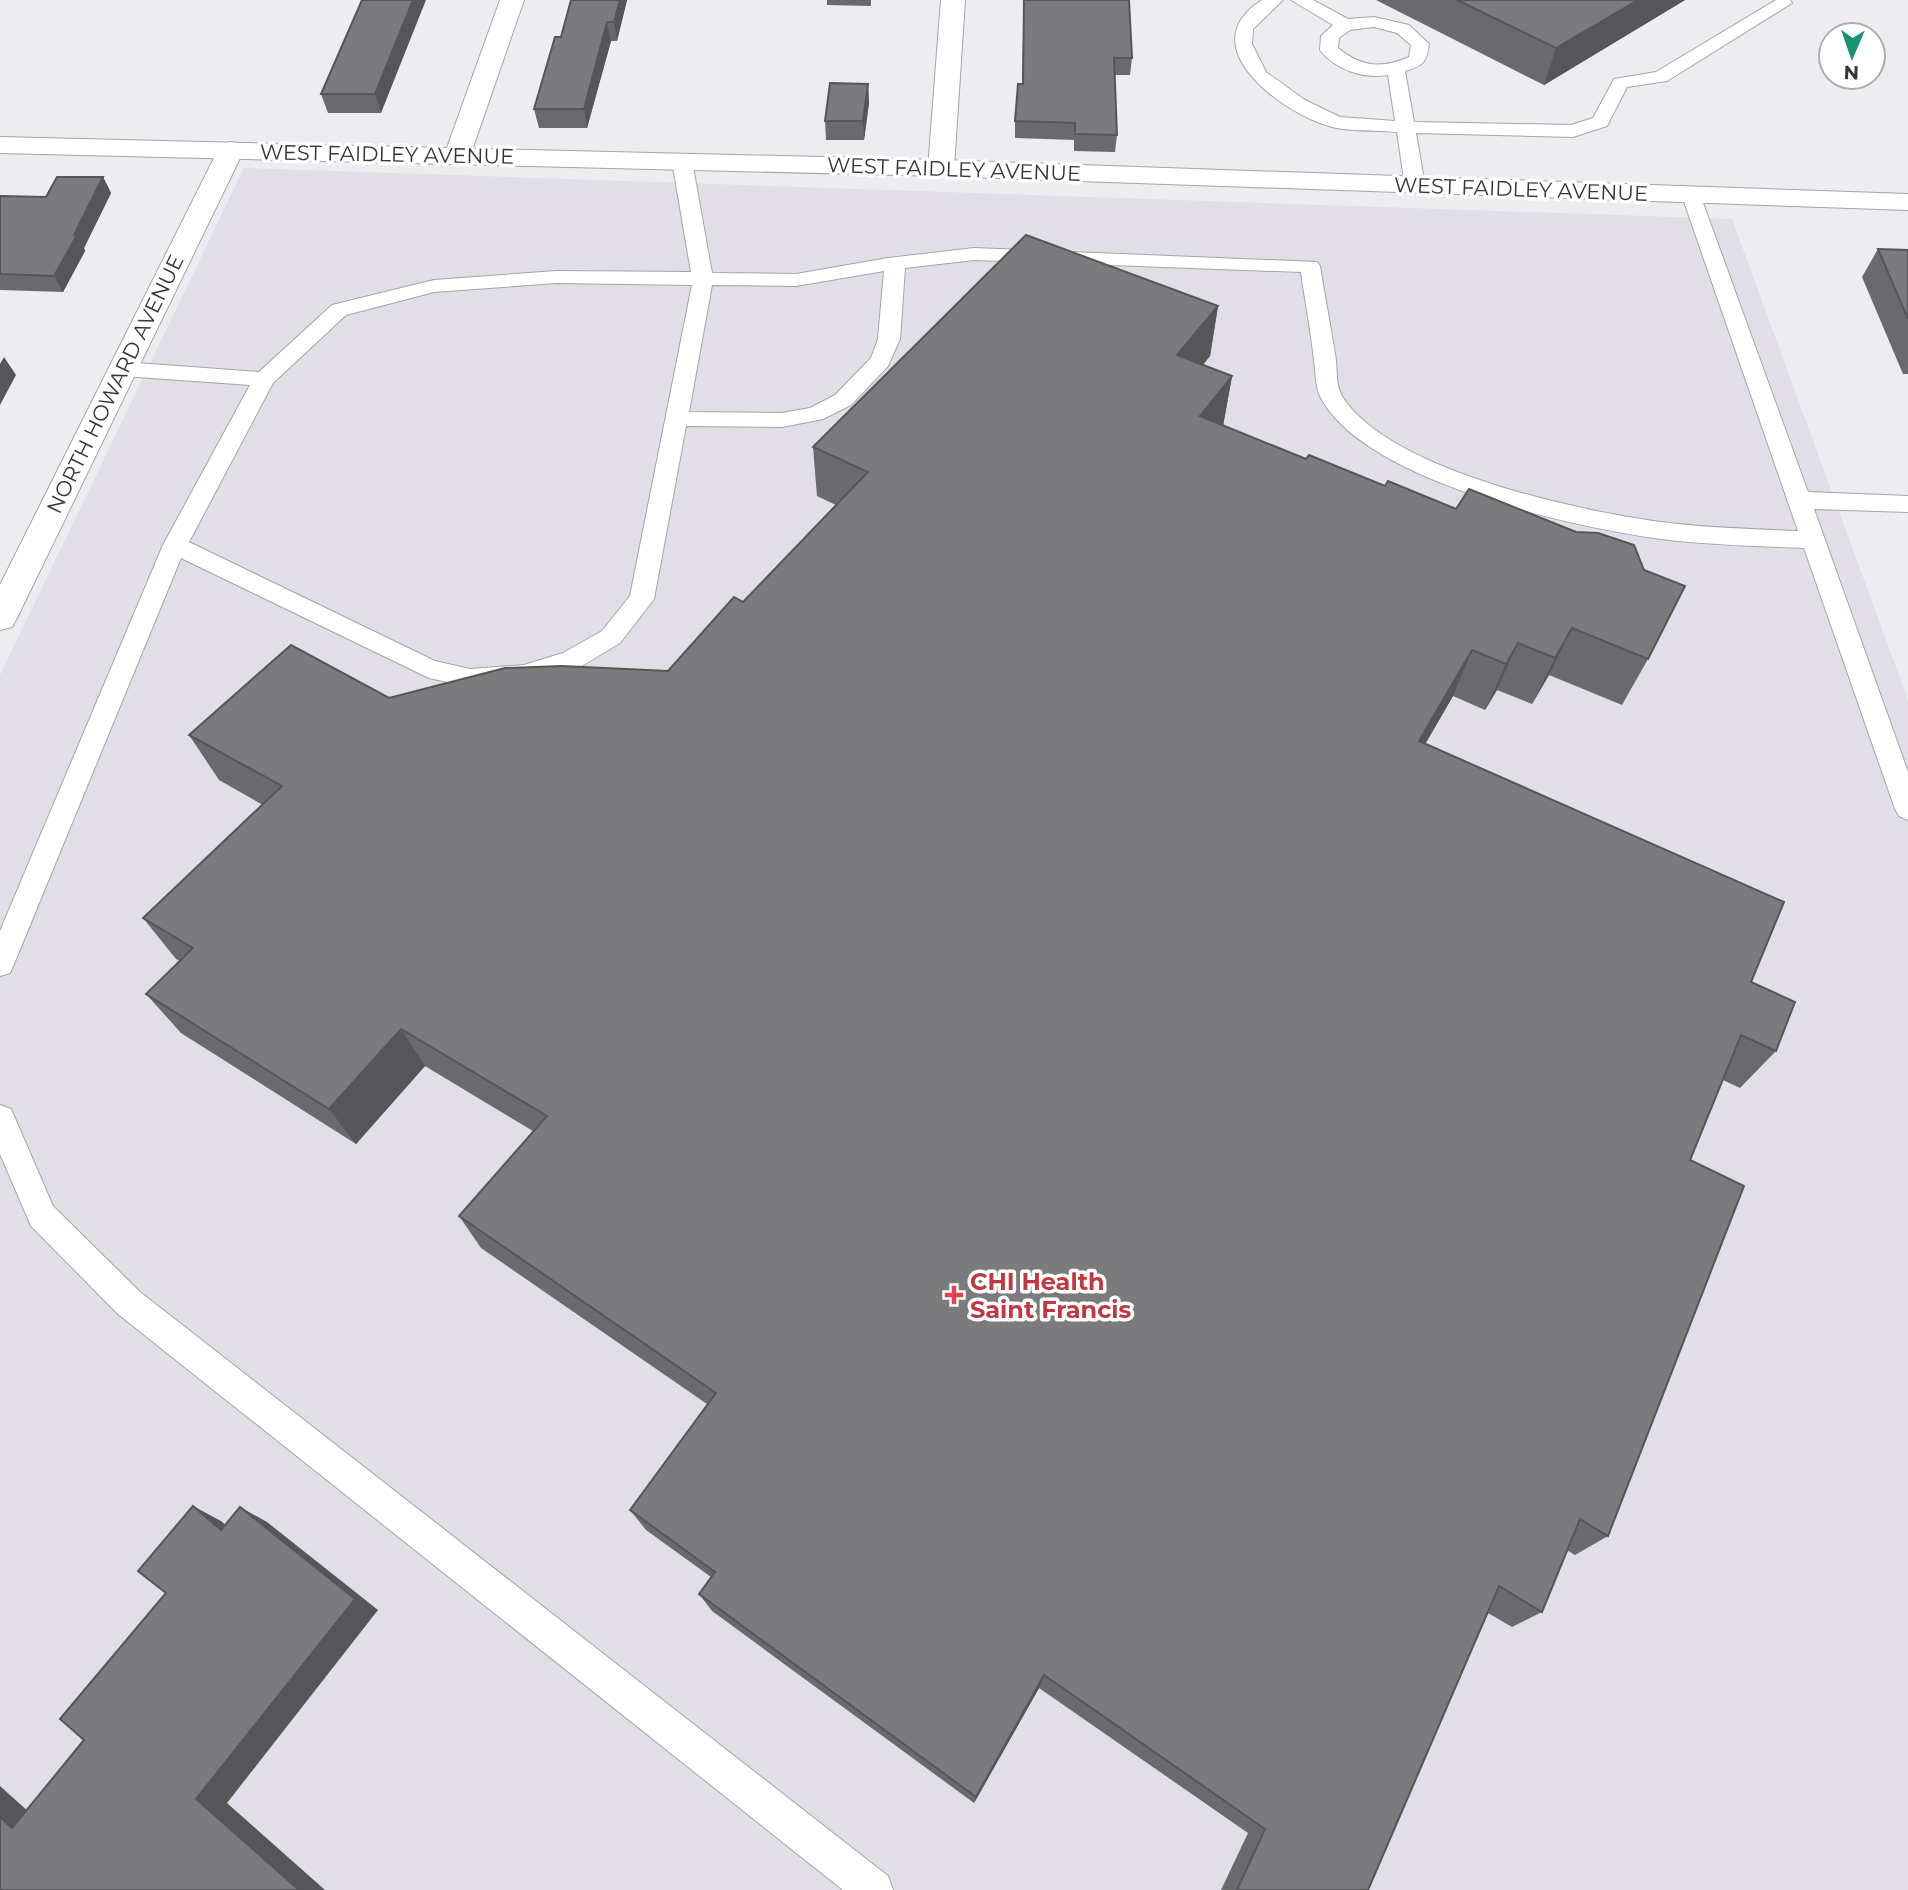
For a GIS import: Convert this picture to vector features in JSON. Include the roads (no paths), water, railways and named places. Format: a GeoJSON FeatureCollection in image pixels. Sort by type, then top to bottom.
{"type":"FeatureCollection","features":[{"type":"Feature","properties":{"kind":"street"},"geometry":{"type":"LineString","coordinates":[[457,156],[512,0]]}},
{"type":"Feature","properties":{"kind":"street"},"geometry":{"type":"LineString","coordinates":[[941,168],[953,0]]}},
{"type":"Feature","properties":{"kind":"street","name":"WEST FAIDLEY AVENUE"},"geometry":{"type":"LineString","coordinates":[[0,145],[941,168],[1908,202]]}},
{"type":"Feature","properties":{"kind":"street","name":"NORTH HOWARD AVENUE"},"geometry":{"type":"LineString","coordinates":[[0,618],[231,150]]}},
{"type":"Feature","properties":{"kind":"lane"},"geometry":{"type":"LineString","coordinates":[[1274,0],[1263,7],[1244,28],[1243,44],[1258,75],[1298,104],[1336,122],[1406,127],[1573,131],[1600,122],[1620,83],[1661,76],[1783,3]]}},
{"type":"Feature","properties":{"kind":"lane"},"geometry":{"type":"LineString","coordinates":[[1300,0],[1345,25]]}},
{"type":"Feature","properties":{"kind":"lane"},"geometry":{"type":"LineString","coordinates":[[1374,22],[1403,29],[1420,44],[1418,60],[1396,70],[1369,71],[1344,63],[1329,50],[1330,36],[1345,25],[1374,22]]}},
{"type":"Feature","properties":{"kind":"lane"},"geometry":{"type":"LineString","coordinates":[[1396,70],[1416,186]]}},
{"type":"Feature","properties":{"kind":"lane"},"geometry":{"type":"LineString","coordinates":[[176,545],[429,668],[470,678],[524,674],[571,660],[611,637],[642,599],[703,280],[682,161]]}},
{"type":"Feature","properties":{"kind":"lane"},"geometry":{"type":"LineString","coordinates":[[1691,193],[1908,809]]}},
{"type":"Feature","properties":{"kind":"lane"},"geometry":{"type":"LineString","coordinates":[[0,964],[176,545],[264,379],[339,310],[434,286],[556,276],[796,280],[895,263],[974,254],[1310,266],[1331,397],[1349,422],[1382,445],[1470,484],[1591,518],[1710,536],[1812,540]]}},
{"type":"Feature","properties":{"kind":"lane"},"geometry":{"type":"LineString","coordinates":[[676,419],[782,420],[815,414],[843,400],[880,361],[890,339],[895,263]]}},
{"type":"Feature","properties":{"kind":"lane"},"geometry":{"type":"LineString","coordinates":[[123,369],[264,379]]}},
{"type":"Feature","properties":{"kind":"lane"},"geometry":{"type":"LineString","coordinates":[[1798,500],[1908,504]]}},
{"type":"Feature","properties":{"kind":"lane"},"geometry":{"type":"LineString","coordinates":[[0,1119],[42,1216],[129,1303],[874,1890]]}},
{"type":"Feature","properties":{"kind":"place","name":"CHI Health Saint Francis"},"geometry":{"type":"Point","coordinates":[954,1295]}}]}
